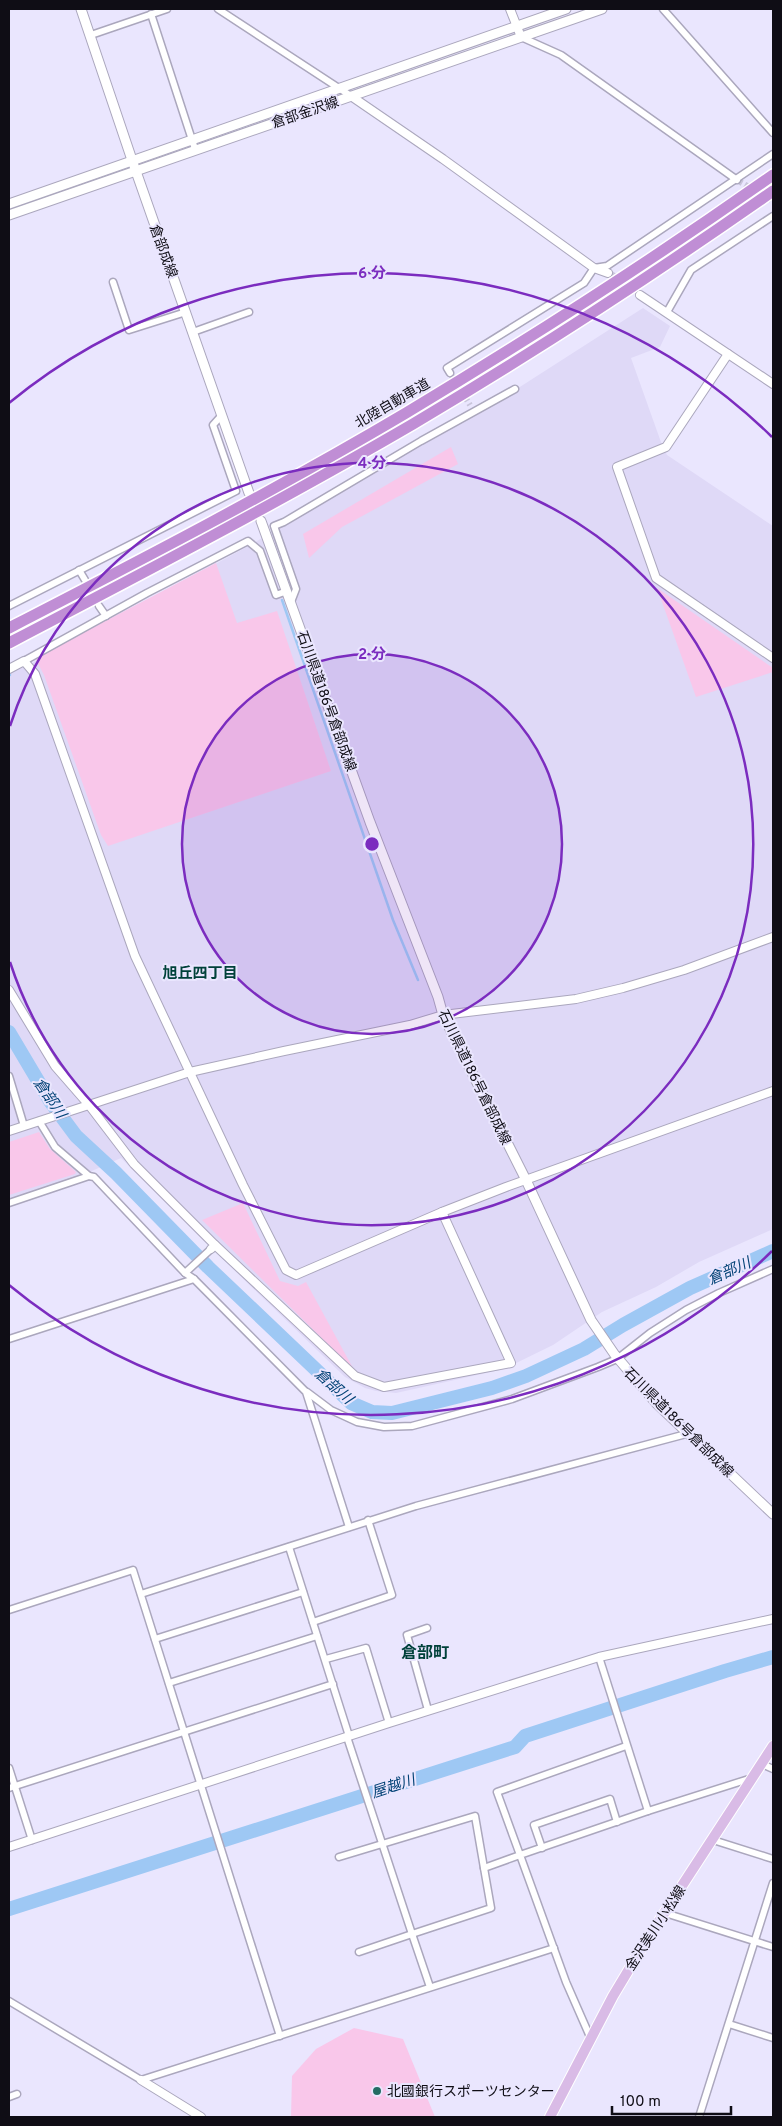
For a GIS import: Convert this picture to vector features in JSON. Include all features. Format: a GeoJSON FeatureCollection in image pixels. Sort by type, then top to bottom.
{"type":"FeatureCollection","features":[{"type":"Feature","properties":{"kind":"highway","name":"北陸自動車道"},"geometry":{"type":"LineString","coordinates":[[9,628],[212,522],[405,413],[605,289],[773,175]]}},
{"type":"Feature","properties":{"kind":"highway","name":"北陸自動車道"},"geometry":{"type":"LineString","coordinates":[[9,643],[218,534],[414,423],[611,302],[773,191]]}},
{"type":"Feature","properties":{"kind":"main road","name":"倉部成線"},"geometry":{"type":"LineString","coordinates":[[81,9],[135,170],[249,493]]}},
{"type":"Feature","properties":{"kind":"main road","name":"倉部金沢線"},"geometry":{"type":"LineString","coordinates":[[9,204],[566,9]]}},
{"type":"Feature","properties":{"kind":"main road","name":"倉部金沢線"},"geometry":{"type":"LineString","coordinates":[[9,215],[602,9]]}},
{"type":"Feature","properties":{"kind":"main road","name":"石川県道186号倉部成線"},"geometry":{"type":"LineString","coordinates":[[261,520],[370,822],[438,997],[443,1015],[526,1180],[591,1320],[616,1357],[656,1403],[690,1433],[773,1514]]}},
{"type":"Feature","properties":{"kind":"main road","name":"金沢美川小松線"},"geometry":{"type":"LineString","coordinates":[[550,2117],[613,1996],[664,1913],[773,1746]]}},
{"type":"Feature","properties":{"kind":"street"},"geometry":{"type":"LineString","coordinates":[[90,35],[167,9]]}},
{"type":"Feature","properties":{"kind":"street"},"geometry":{"type":"LineString","coordinates":[[218,9],[443,159],[594,268],[608,273]]}},
{"type":"Feature","properties":{"kind":"street"},"geometry":{"type":"LineString","coordinates":[[510,9],[521,37],[560,55],[737,180]]}},
{"type":"Feature","properties":{"kind":"street"},"geometry":{"type":"LineString","coordinates":[[663,9],[773,133]]}},
{"type":"Feature","properties":{"kind":"street"},"geometry":{"type":"LineString","coordinates":[[151,14],[195,149]]}},
{"type":"Feature","properties":{"kind":"street"},"geometry":{"type":"LineString","coordinates":[[450,373],[447,368],[584,283],[594,268],[607,266],[773,154]]}},
{"type":"Feature","properties":{"kind":"street"},"geometry":{"type":"LineString","coordinates":[[667,312],[691,270],[773,216]]}},
{"type":"Feature","properties":{"kind":"street"},"geometry":{"type":"LineString","coordinates":[[113,282],[129,330],[186,312]]}},
{"type":"Feature","properties":{"kind":"street"},"geometry":{"type":"LineString","coordinates":[[640,296],[667,312],[773,384]]}},
{"type":"Feature","properties":{"kind":"street"},"geometry":{"type":"LineString","coordinates":[[193,332],[249,312]]}},
{"type":"Feature","properties":{"kind":"street"},"geometry":{"type":"LineString","coordinates":[[728,354],[666,447],[617,467],[656,578],[773,658]]}},
{"type":"Feature","properties":{"kind":"street"},"geometry":{"type":"LineString","coordinates":[[291,602],[296,589],[274,526],[515,389]]}},
{"type":"Feature","properties":{"kind":"street"},"geometry":{"type":"LineString","coordinates":[[470,404],[474,412]]}},
{"type":"Feature","properties":{"kind":"street"},"geometry":{"type":"LineString","coordinates":[[9,606],[236,491],[213,424],[222,415]]}},
{"type":"Feature","properties":{"kind":"street"},"geometry":{"type":"LineString","coordinates":[[9,669],[248,541],[260,550],[276,595],[287,591]]}},
{"type":"Feature","properties":{"kind":"street"},"geometry":{"type":"LineString","coordinates":[[79,570],[85,580]]}},
{"type":"Feature","properties":{"kind":"street"},"geometry":{"type":"LineString","coordinates":[[99,606],[106,616]]}},
{"type":"Feature","properties":{"kind":"street"},"geometry":{"type":"LineString","coordinates":[[24,661],[35,674],[135,956],[243,1185],[286,1270],[296,1275],[442,1212],[773,1091]]}},
{"type":"Feature","properties":{"kind":"street"},"geometry":{"type":"LineString","coordinates":[[9,1131],[190,1072],[410,1024],[443,1015],[576,999],[623,988],[684,970],[773,937]]}},
{"type":"Feature","properties":{"kind":"street"},"geometry":{"type":"LineString","coordinates":[[9,990],[55,1066],[134,1164],[213,1247],[355,1376],[384,1387],[512,1363],[442,1212]]}},
{"type":"Feature","properties":{"kind":"street"},"geometry":{"type":"LineString","coordinates":[[9,1076],[24,1126]]}},
{"type":"Feature","properties":{"kind":"street"},"geometry":{"type":"LineString","coordinates":[[43,1120],[55,1146],[89,1176],[94,1177],[306,1392],[331,1410],[357,1422],[384,1427],[412,1426],[512,1399],[616,1357],[686,1310],[773,1269]]}},
{"type":"Feature","properties":{"kind":"street"},"geometry":{"type":"LineString","coordinates":[[9,1203],[89,1176]]}},
{"type":"Feature","properties":{"kind":"street"},"geometry":{"type":"LineString","coordinates":[[187,1271],[213,1247]]}},
{"type":"Feature","properties":{"kind":"street"},"geometry":{"type":"LineString","coordinates":[[9,1339],[194,1279]]}},
{"type":"Feature","properties":{"kind":"street"},"geometry":{"type":"LineString","coordinates":[[306,1392],[349,1527]]}},
{"type":"Feature","properties":{"kind":"street"},"geometry":{"type":"LineString","coordinates":[[141,1594],[368,1520],[690,1433]]}},
{"type":"Feature","properties":{"kind":"street"},"geometry":{"type":"LineString","coordinates":[[313,1622],[392,1596],[368,1520]]}},
{"type":"Feature","properties":{"kind":"street"},"geometry":{"type":"LineString","coordinates":[[289,1547],[326,1659],[364,1789],[430,1987]]}},
{"type":"Feature","properties":{"kind":"street"},"geometry":{"type":"LineString","coordinates":[[9,1610],[133,1570],[280,2036]]}},
{"type":"Feature","properties":{"kind":"street"},"geometry":{"type":"LineString","coordinates":[[155,1639],[303,1592]]}},
{"type":"Feature","properties":{"kind":"street"},"geometry":{"type":"LineString","coordinates":[[9,1847],[428,1710],[599,1658],[773,1619]]}},
{"type":"Feature","properties":{"kind":"street"},"geometry":{"type":"LineString","coordinates":[[427,1628],[407,1635],[428,1710]]}},
{"type":"Feature","properties":{"kind":"street"},"geometry":{"type":"LineString","coordinates":[[168,1683],[318,1636]]}},
{"type":"Feature","properties":{"kind":"street"},"geometry":{"type":"LineString","coordinates":[[326,1659],[366,1648],[389,1723]]}},
{"type":"Feature","properties":{"kind":"street"},"geometry":{"type":"LineString","coordinates":[[599,1658],[616,1717],[648,1811]]}},
{"type":"Feature","properties":{"kind":"street"},"geometry":{"type":"LineString","coordinates":[[12,1787],[333,1684]]}},
{"type":"Feature","properties":{"kind":"street"},"geometry":{"type":"LineString","coordinates":[[591,2039],[554,1948],[497,1792],[626,1746]]}},
{"type":"Feature","properties":{"kind":"street"},"geometry":{"type":"LineString","coordinates":[[762,1764],[773,1769]]}},
{"type":"Feature","properties":{"kind":"street"},"geometry":{"type":"LineString","coordinates":[[9,1768],[12,1787],[32,1840]]}},
{"type":"Feature","properties":{"kind":"street"},"geometry":{"type":"LineString","coordinates":[[484,1868],[648,1811],[752,1778]]}},
{"type":"Feature","properties":{"kind":"street"},"geometry":{"type":"LineString","coordinates":[[542,1848],[534,1825],[610,1799],[617,1822]]}},
{"type":"Feature","properties":{"kind":"street"},"geometry":{"type":"LineString","coordinates":[[339,1858],[475,1816],[490,1908],[359,1952]]}},
{"type":"Feature","properties":{"kind":"street"},"geometry":{"type":"LineString","coordinates":[[713,1840],[773,1858]]}},
{"type":"Feature","properties":{"kind":"street"},"geometry":{"type":"LineString","coordinates":[[699,2117],[773,1883]]}},
{"type":"Feature","properties":{"kind":"street"},"geometry":{"type":"LineString","coordinates":[[664,1913],[773,1947]]}},
{"type":"Feature","properties":{"kind":"street"},"geometry":{"type":"LineString","coordinates":[[141,2080],[554,1948]]}},
{"type":"Feature","properties":{"kind":"street"},"geometry":{"type":"LineString","coordinates":[[9,2001],[201,2117]]}},
{"type":"Feature","properties":{"kind":"street"},"geometry":{"type":"LineString","coordinates":[[729,2024],[773,2038]]}},
{"type":"Feature","properties":{"kind":"street"},"geometry":{"type":"LineString","coordinates":[[9,2097],[17,2094]]}},
{"type":"Feature","properties":{"kind":"shaded area"},"geometry":{"type":"Polygon","coordinates":[[[643,308],[670,326],[660,347],[631,358],[667,455],[773,526],[773,1229],[699,1262],[656,1287],[602,1312],[553,1345],[504,1369],[396,1393],[376,1391],[365,1388],[345,1377],[121,1158],[76,1178],[9,1200],[9,664],[13,672],[34,662],[245,548],[512,392],[643,308]]]}},
{"type":"Feature","properties":{"kind":"shaded area"},"geometry":{"type":"Polygon","coordinates":[[[451,447],[458,464],[342,527],[309,558],[303,534],[451,447]]]}},
{"type":"Feature","properties":{"kind":"shaded area"},"geometry":{"type":"Polygon","coordinates":[[[216,563],[237,623],[277,611],[331,771],[108,846],[101,835],[44,675],[35,658],[216,563]]]}},
{"type":"Feature","properties":{"kind":"shaded area"},"geometry":{"type":"Polygon","coordinates":[[[657,588],[773,668],[773,672],[696,697],[657,588]]]}},
{"type":"Feature","properties":{"kind":"shaded area"},"geometry":{"type":"Polygon","coordinates":[[[39,1132],[50,1149],[76,1172],[75,1174],[9,1195],[9,1142],[39,1132]]]}},
{"type":"Feature","properties":{"kind":"shaded area"},"geometry":{"type":"Polygon","coordinates":[[[243,1203],[280,1281],[298,1286],[306,1282],[354,1370],[202,1220],[243,1203]]]}},
{"type":"Feature","properties":{"kind":"shaded area"},"geometry":{"type":"Polygon","coordinates":[[[354,2028],[403,2039],[435,2117],[291,2117],[292,2076],[316,2049],[354,2028]]]}},
{"type":"Feature","properties":{"kind":"waterway"},"geometry":{"type":"LineString","coordinates":[[282,600],[393,920],[418,980]]}},
{"type":"Feature","properties":{"kind":"waterway","name":"倉部川"},"geometry":{"type":"LineString","coordinates":[[9,1032],[50,1101],[76,1136],[116,1173],[208,1267],[351,1403],[372,1412],[392,1413],[492,1388],[526,1376],[584,1349],[690,1288],[773,1251]]}},
{"type":"Feature","properties":{"kind":"waterway","name":"屋越川"},"geometry":{"type":"LineString","coordinates":[[9,1909],[515,1747],[525,1736],[773,1657]]}},
{"type":"Feature","properties":{"kind":"tunnel"},"geometry":{"type":"LineString","coordinates":[[737,180],[771,200]]}},
{"type":"Feature","properties":{"kind":"tunnel"},"geometry":{"type":"LineString","coordinates":[[608,273],[640,295]]}},
{"type":"Feature","properties":{"kind":"tunnel"},"geometry":{"type":"LineString","coordinates":[[450,373],[470,405]]}},
{"type":"Feature","properties":{"kind":"place","name":"北國銀行スポーツセンター"},"geometry":{"type":"Point","coordinates":[377,2091]}},
{"type":"Feature","properties":{"kind":"district","name":"旭丘四丁目"},"geometry":{"type":"Point","coordinates":[200,973]}},
{"type":"Feature","properties":{"kind":"district","name":"倉部町"},"geometry":{"type":"Point","coordinates":[425,1652]}}]}
